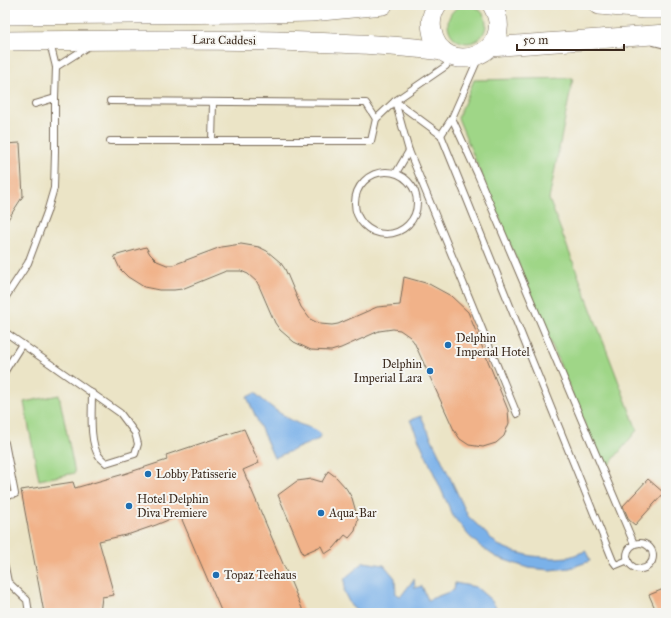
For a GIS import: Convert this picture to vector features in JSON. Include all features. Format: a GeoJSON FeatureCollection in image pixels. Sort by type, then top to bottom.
{"type":"FeatureCollection","features":[{"type":"Feature","properties":{"kind":"main road"},"geometry":{"type":"LineString","coordinates":[[5,15],[311,12],[383,5]]}},
{"type":"Feature","properties":{"kind":"main road"},"geometry":{"type":"LineString","coordinates":[[437,5],[431,18],[431,27],[435,40],[447,53]]}},
{"type":"Feature","properties":{"kind":"main road"},"geometry":{"type":"LineString","coordinates":[[485,51],[495,39],[498,30],[496,12],[492,5]]}},
{"type":"Feature","properties":{"kind":"main road"},"geometry":{"type":"LineString","coordinates":[[599,5],[645,9],[666,9]]}},
{"type":"Feature","properties":{"kind":"main road","name":"Lara Caddesi"},"geometry":{"type":"LineString","coordinates":[[5,41],[212,40],[311,42],[409,47],[447,53],[465,58],[485,51],[666,34]]}},
{"type":"Feature","properties":{"kind":"lane"},"geometry":{"type":"LineString","coordinates":[[634,36],[666,45]]}},
{"type":"Feature","properties":{"kind":"lane"},"geometry":{"type":"LineString","coordinates":[[5,298],[28,263],[47,212],[54,188],[56,67],[52,51],[46,40]]}},
{"type":"Feature","properties":{"kind":"lane"},"geometry":{"type":"LineString","coordinates":[[56,67],[99,40]]}},
{"type":"Feature","properties":{"kind":"lane"},"geometry":{"type":"LineString","coordinates":[[441,134],[452,118],[485,51]]}},
{"type":"Feature","properties":{"kind":"lane"},"geometry":{"type":"LineString","coordinates":[[110,141],[371,141],[376,120],[395,101],[446,66],[447,53]]}},
{"type":"Feature","properties":{"kind":"lane"},"geometry":{"type":"LineString","coordinates":[[35,104],[55,98]]}},
{"type":"Feature","properties":{"kind":"lane"},"geometry":{"type":"LineString","coordinates":[[110,101],[212,103],[366,103],[376,120]]}},
{"type":"Feature","properties":{"kind":"lane"},"geometry":{"type":"LineString","coordinates":[[395,101],[441,134],[613,561],[616,565],[628,560]]}},
{"type":"Feature","properties":{"kind":"lane"},"geometry":{"type":"LineString","coordinates":[[395,101],[409,151],[517,414]]}},
{"type":"Feature","properties":{"kind":"lane"},"geometry":{"type":"LineString","coordinates":[[212,103],[212,141]]}},
{"type":"Feature","properties":{"kind":"lane"},"geometry":{"type":"LineString","coordinates":[[452,118],[478,173],[634,544]]}},
{"type":"Feature","properties":{"kind":"lane"},"geometry":{"type":"LineString","coordinates":[[396,173],[409,151]]}},
{"type":"Feature","properties":{"kind":"lane"},"geometry":{"type":"LineString","coordinates":[[378,172],[396,173],[411,183],[418,200],[415,217],[402,230],[385,235],[368,229],[357,215],[355,198],[363,182],[373,175],[378,172]]}},
{"type":"Feature","properties":{"kind":"lane"},"geometry":{"type":"LineString","coordinates":[[5,332],[120,413],[135,433],[138,444],[135,454],[106,463],[99,456],[94,445],[92,425],[92,394]]}},
{"type":"Feature","properties":{"kind":"lane"},"geometry":{"type":"LineString","coordinates":[[5,371],[22,344]]}},
{"type":"Feature","properties":{"kind":"lane"},"geometry":{"type":"LineString","coordinates":[[5,443],[15,494],[5,496]]}},
{"type":"Feature","properties":{"kind":"lane"},"geometry":{"type":"LineString","coordinates":[[634,544],[645,544],[652,551],[653,556],[649,566],[639,569],[633,567],[628,560],[628,551],[634,544]]}},
{"type":"Feature","properties":{"kind":"lane"},"geometry":{"type":"LineString","coordinates":[[5,567],[8,582],[27,600],[30,613]]}},
{"type":"Feature","properties":{"kind":"green space"},"geometry":{"type":"Polygon","coordinates":[[[467,5],[480,11],[486,24],[480,37],[467,43],[454,37],[448,24],[454,11],[467,5]]]}},
{"type":"Feature","properties":{"kind":"green space"},"geometry":{"type":"Polygon","coordinates":[[[573,78],[549,199],[637,430],[604,471],[458,118],[474,80],[573,78]]]}},
{"type":"Feature","properties":{"kind":"green space"},"geometry":{"type":"Polygon","coordinates":[[[59,395],[75,473],[39,480],[24,402],[59,395]]]}},
{"type":"Feature","properties":{"kind":"water"},"geometry":{"type":"Polygon","coordinates":[[[255,393],[270,406],[287,417],[299,424],[319,432],[321,434],[319,439],[274,458],[247,397],[255,393]]]}},
{"type":"Feature","properties":{"kind":"water"},"geometry":{"type":"Polygon","coordinates":[[[421,416],[468,516],[498,545],[515,552],[532,556],[554,558],[569,557],[586,551],[590,561],[570,568],[550,570],[528,568],[496,557],[481,547],[469,536],[453,516],[410,420],[421,416]]]}},
{"type":"Feature","properties":{"kind":"water"},"geometry":{"type":"Polygon","coordinates":[[[364,562],[384,565],[395,578],[396,594],[401,596],[414,579],[415,588],[422,586],[428,600],[454,590],[455,583],[476,587],[491,600],[498,610],[535,613],[367,613],[357,611],[351,606],[344,592],[345,578],[364,562]]]}},
{"type":"Feature","properties":{"kind":"building"},"geometry":{"type":"Polygon","coordinates":[[[20,143],[23,196],[5,224],[5,144],[20,143]]]}},
{"type":"Feature","properties":{"kind":"building","name":"Delphin Imperial Hotel"},"geometry":{"type":"Polygon","coordinates":[[[241,244],[259,247],[267,251],[280,262],[285,269],[301,307],[310,319],[320,324],[338,324],[377,307],[400,305],[404,277],[429,284],[451,296],[468,312],[508,410],[509,423],[504,436],[496,443],[483,447],[469,445],[460,439],[454,430],[414,342],[400,330],[393,329],[379,331],[331,351],[311,350],[294,342],[280,330],[275,323],[257,282],[248,274],[241,271],[226,271],[182,289],[159,290],[144,287],[128,277],[120,269],[114,256],[146,247],[157,261],[167,265],[173,265],[221,247],[241,244]]]}},
{"type":"Feature","properties":{"kind":"building"},"geometry":{"type":"Polygon","coordinates":[[[244,429],[259,463],[243,470],[304,613],[222,613],[180,515],[130,534],[99,541],[114,595],[102,597],[100,613],[44,613],[21,490],[73,482],[75,488],[167,460],[166,455],[244,429]]]}},
{"type":"Feature","properties":{"kind":"building","name":"Aqua-Bar"},"geometry":{"type":"Polygon","coordinates":[[[328,471],[346,488],[352,498],[358,519],[355,531],[349,538],[345,535],[334,548],[325,554],[321,546],[303,554],[278,495],[297,481],[312,479],[322,482],[328,471]]]}},
{"type":"Feature","properties":{"kind":"building"},"geometry":{"type":"Polygon","coordinates":[[[648,479],[664,493],[635,525],[629,520],[623,506],[648,479]]]}},
{"type":"Feature","properties":{"kind":"building"},"geometry":{"type":"Polygon","coordinates":[[[666,588],[666,613],[657,613],[649,595],[666,588]]]}},
{"type":"Feature","properties":{"kind":"place","name":"Delphin Imperial Hotel"},"geometry":{"type":"Point","coordinates":[448,345]}},
{"type":"Feature","properties":{"kind":"place","name":"Delphin Imperial Lara"},"geometry":{"type":"Point","coordinates":[430,371]}},
{"type":"Feature","properties":{"kind":"place","name":"Lobby Patisserie"},"geometry":{"type":"Point","coordinates":[148,474]}},
{"type":"Feature","properties":{"kind":"place","name":"Hotel Delphin Diva Premiere"},"geometry":{"type":"Point","coordinates":[129,506]}},
{"type":"Feature","properties":{"kind":"place","name":"Aqua-Bar"},"geometry":{"type":"Point","coordinates":[321,513]}},
{"type":"Feature","properties":{"kind":"place","name":"Topaz Teehaus"},"geometry":{"type":"Point","coordinates":[216,575]}}]}
